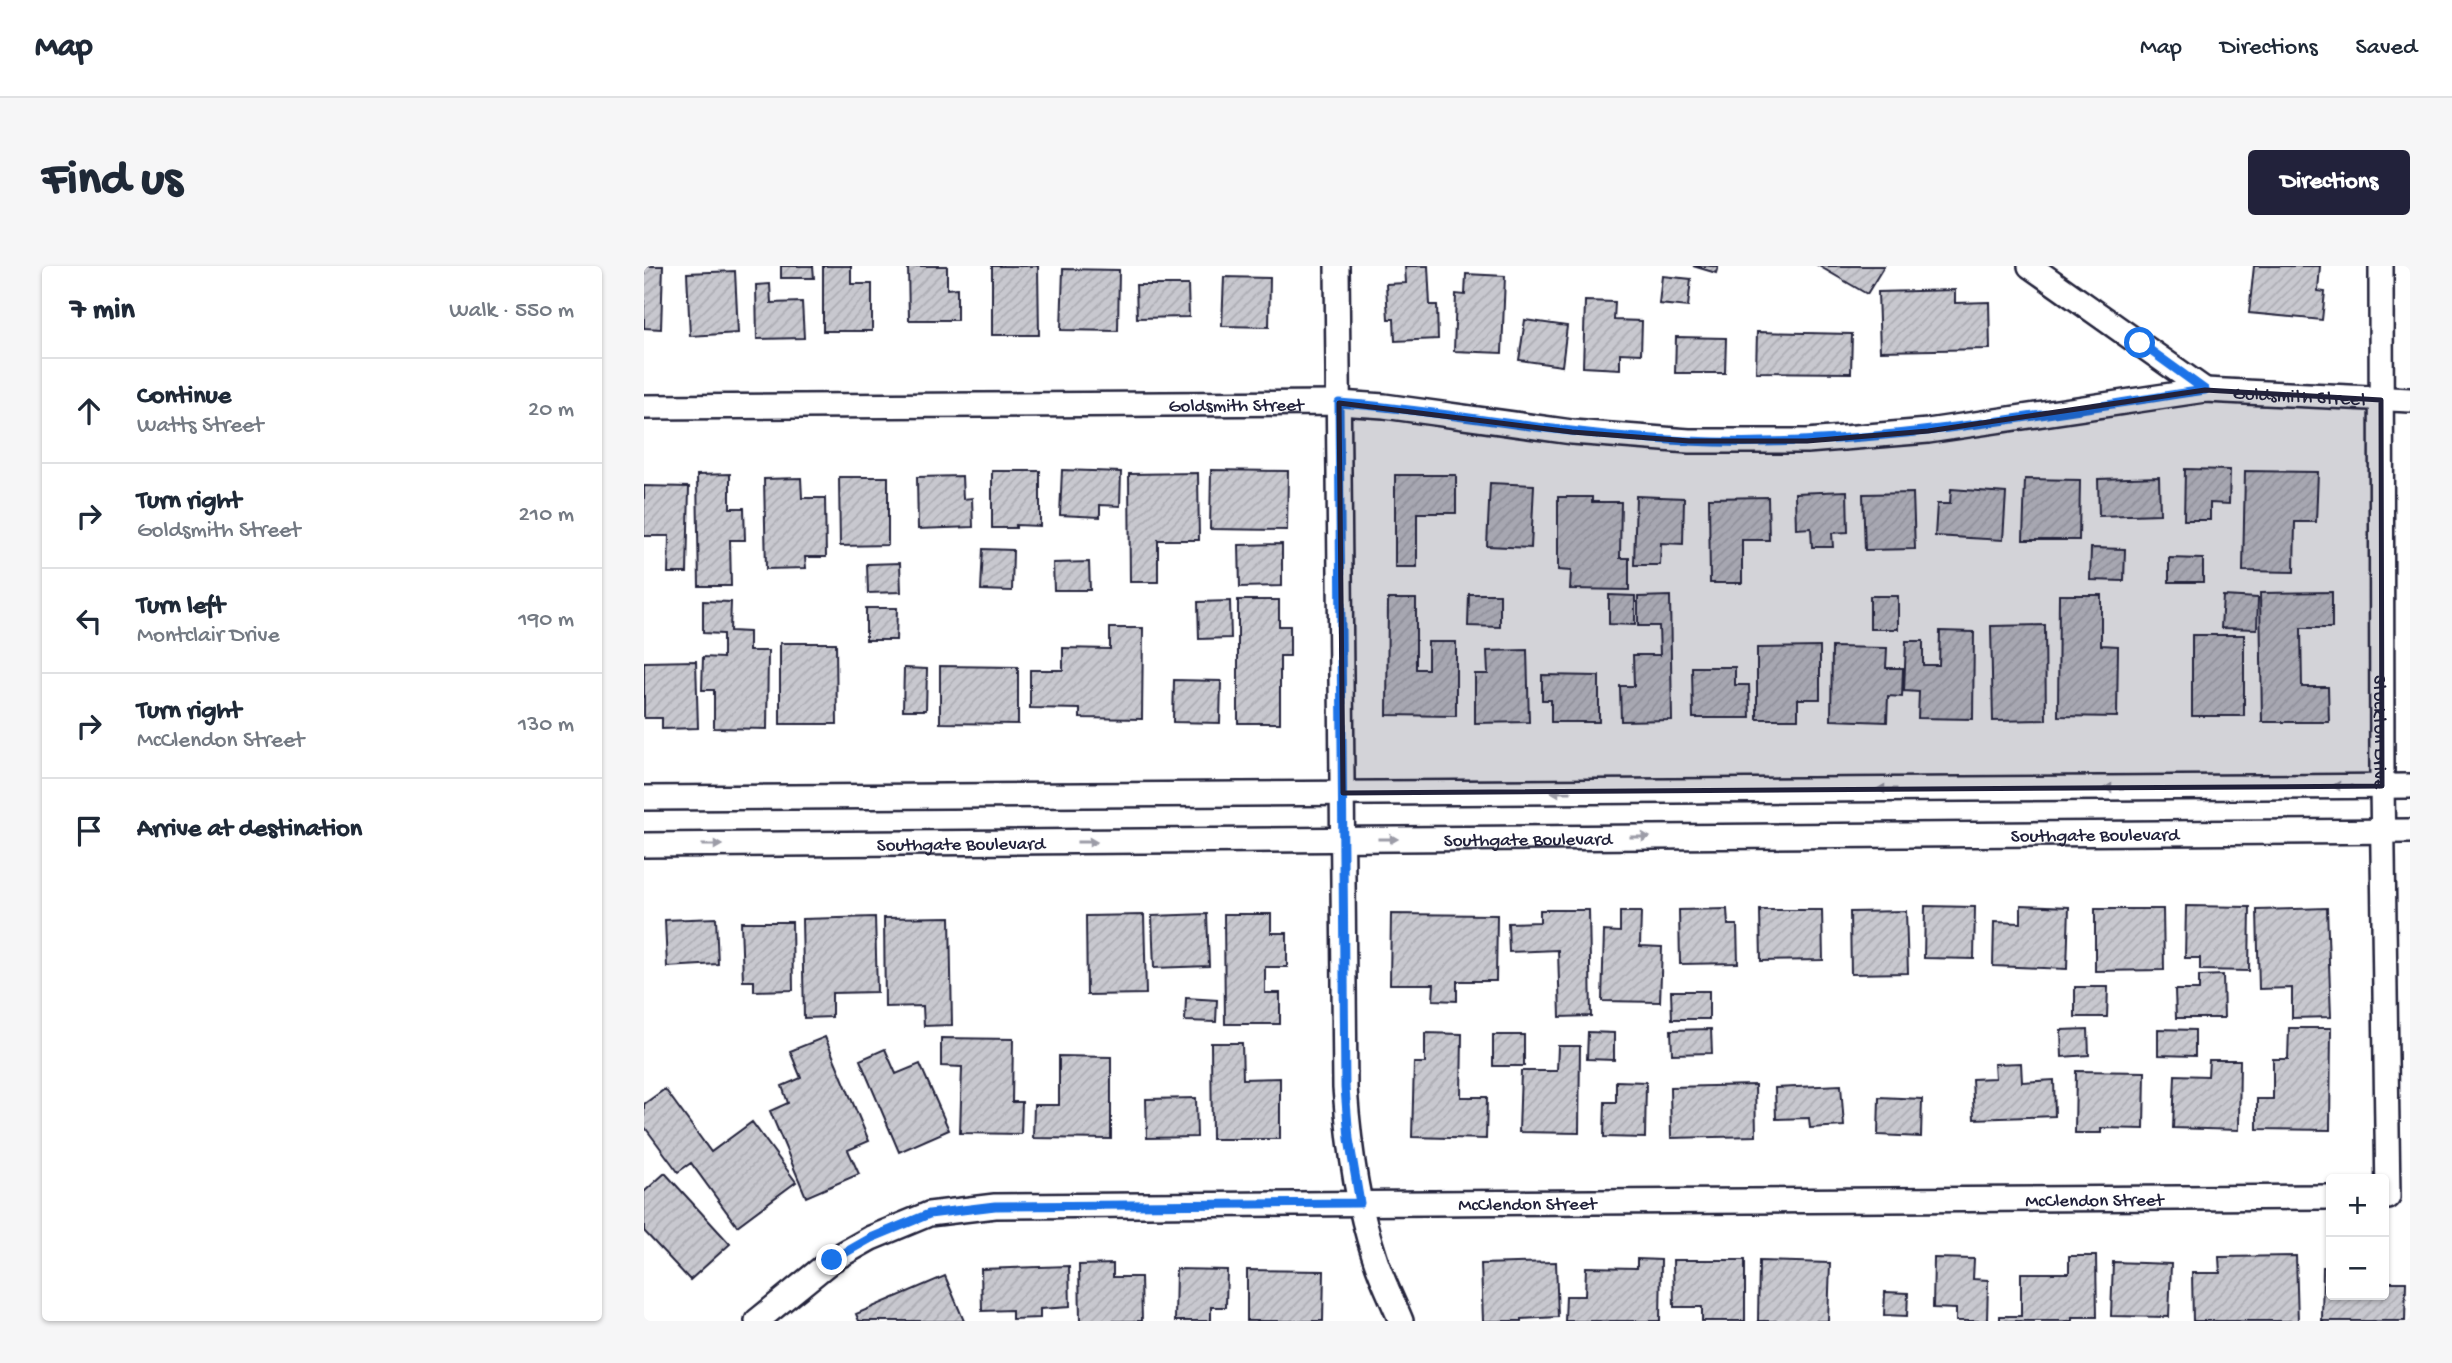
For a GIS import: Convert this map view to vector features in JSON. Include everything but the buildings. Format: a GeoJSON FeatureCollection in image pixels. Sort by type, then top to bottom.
{"type":"FeatureCollection","features":[{"type":"Feature","properties":{"kind":"street"},"geometry":{"type":"LineString","coordinates":[[1337,266],[1345,1088],[1349,1139],[1360,1203],[1374,1255],[1401,1321]]}},
{"type":"Feature","properties":{"kind":"street"},"geometry":{"type":"LineString","coordinates":[[2030,266],[2205,390]]}},
{"type":"Feature","properties":{"kind":"street","name":"Stockton Drive"},"geometry":{"type":"LineString","coordinates":[[2381,266],[2382,786],[2394,1197]]}},
{"type":"Feature","properties":{"kind":"street","name":"Goldsmith Street"},"geometry":{"type":"LineString","coordinates":[[644,407],[1339,403],[1384,405],[1572,432],[1689,441],[1807,441],[1928,431],[2205,390],[2410,400]]}},
{"type":"Feature","properties":{"kind":"street"},"geometry":{"type":"LineString","coordinates":[[644,798],[2410,786]]}},
{"type":"Feature","properties":{"kind":"street","name":"Southgate Boulevard"},"geometry":{"type":"LineString","coordinates":[[644,845],[2410,831]]}},
{"type":"Feature","properties":{"kind":"street","name":"McClendon Street"},"geometry":{"type":"LineString","coordinates":[[757,1321],[832,1260],[871,1238],[929,1214],[995,1206],[2326,1197]]}},
{"type":"Feature","properties":{"kind":"highlighted area"},"geometry":{"type":"Polygon","coordinates":[[[2205,390],[2381,400],[2382,786],[1343,793],[1339,403],[1572,432],[1689,441],[1807,441],[1928,431],[2205,390]]]}},
{"type":"Feature","properties":{"kind":"route"},"geometry":{"type":"LineString","coordinates":[[832,1260],[871,1238],[929,1214],[995,1206],[1360,1203],[1349,1139],[1345,1088],[1339,403],[1384,405],[1572,432],[1689,441],[1807,441],[1928,431],[2205,390],[2140,343]]}}]}
